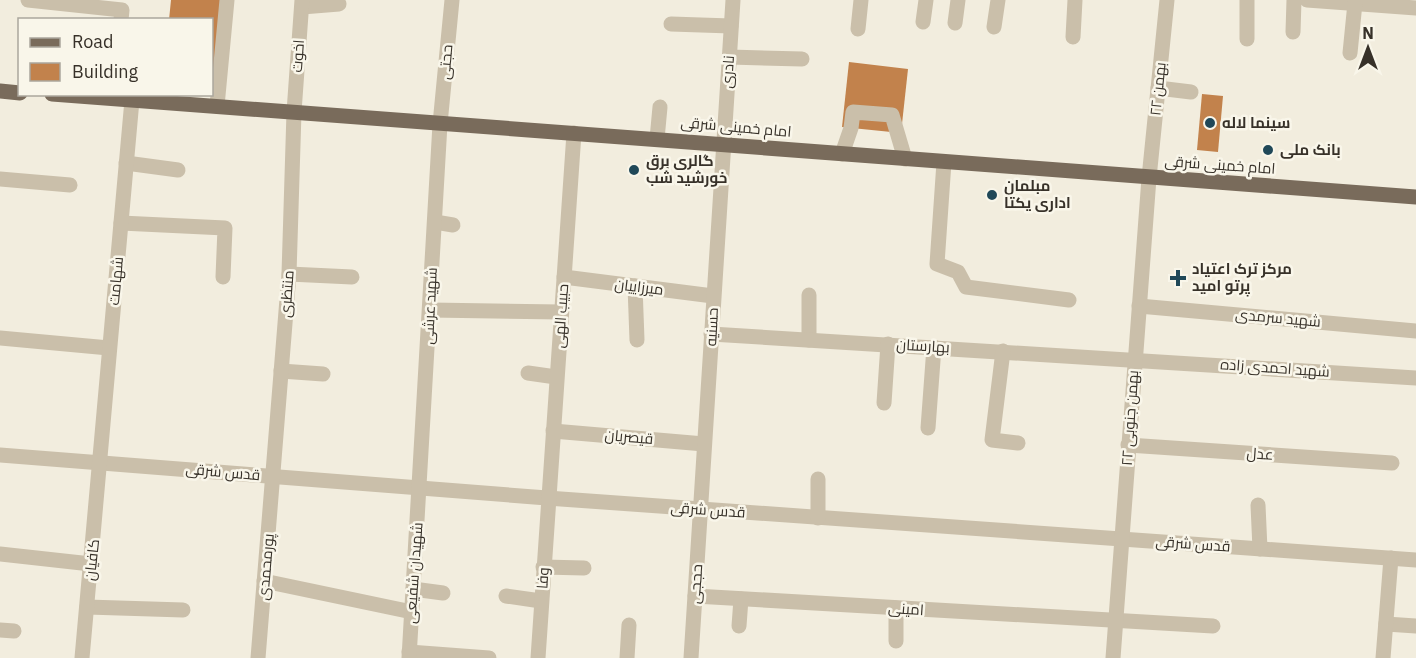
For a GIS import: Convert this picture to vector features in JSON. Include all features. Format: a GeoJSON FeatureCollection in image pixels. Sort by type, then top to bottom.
{"type":"FeatureCollection","features":[{"type":"Feature","properties":{"kind":"main road"},"geometry":{"type":"LineString","coordinates":[[0,91],[18,93]]}},
{"type":"Feature","properties":{"kind":"main road","name":"امام خمینی شرقی"},"geometry":{"type":"LineString","coordinates":[[115,96],[132,100],[440,124],[1416,197]]}},
{"type":"Feature","properties":{"kind":"street"},"geometry":{"type":"LineString","coordinates":[[28,0],[122,15]]}},
{"type":"Feature","properties":{"kind":"street"},"geometry":{"type":"LineString","coordinates":[[217,106],[227,0]]}},
{"type":"Feature","properties":{"kind":"street","name":"حجتی"},"geometry":{"type":"LineString","coordinates":[[440,124],[452,0]]}},
{"type":"Feature","properties":{"kind":"street","name":"نادری"},"geometry":{"type":"LineString","coordinates":[[722,144],[734,0]]}},
{"type":"Feature","properties":{"kind":"street"},"geometry":{"type":"LineString","coordinates":[[858,29],[861,0]]}},
{"type":"Feature","properties":{"kind":"street"},"geometry":{"type":"LineString","coordinates":[[923,22],[926,0]]}},
{"type":"Feature","properties":{"kind":"street"},"geometry":{"type":"LineString","coordinates":[[956,23],[958,0]]}},
{"type":"Feature","properties":{"kind":"street"},"geometry":{"type":"LineString","coordinates":[[994,27],[998,0]]}},
{"type":"Feature","properties":{"kind":"street"},"geometry":{"type":"LineString","coordinates":[[1073,37],[1075,0]]}},
{"type":"Feature","properties":{"kind":"street","name":"۲۲ بهمن"},"geometry":{"type":"LineString","coordinates":[[1149,178],[1167,0]]}},
{"type":"Feature","properties":{"kind":"street"},"geometry":{"type":"LineString","coordinates":[[1247,0],[1247,39]]}},
{"type":"Feature","properties":{"kind":"street"},"geometry":{"type":"LineString","coordinates":[[1293,32],[1294,0]]}},
{"type":"Feature","properties":{"kind":"street"},"geometry":{"type":"LineString","coordinates":[[1306,0],[1375,2],[1416,8]]}},
{"type":"Feature","properties":{"kind":"street"},"geometry":{"type":"LineString","coordinates":[[302,3],[339,4]]}},
{"type":"Feature","properties":{"kind":"street","name":"اخوت"},"geometry":{"type":"LineString","coordinates":[[294,112],[302,3]]}},
{"type":"Feature","properties":{"kind":"street"},"geometry":{"type":"LineString","coordinates":[[1350,53],[1355,3]]}},
{"type":"Feature","properties":{"kind":"street"},"geometry":{"type":"LineString","coordinates":[[672,24],[731,26]]}},
{"type":"Feature","properties":{"kind":"street"},"geometry":{"type":"LineString","coordinates":[[729,57],[802,59]]}},
{"type":"Feature","properties":{"kind":"street"},"geometry":{"type":"LineString","coordinates":[[1158,88],[1191,92]]}},
{"type":"Feature","properties":{"kind":"street","name":"شهامت"},"geometry":{"type":"LineString","coordinates":[[101,462],[132,100]]}},
{"type":"Feature","properties":{"kind":"street"},"geometry":{"type":"LineString","coordinates":[[657,139],[660,107]]}},
{"type":"Feature","properties":{"kind":"street","name":"منتظری"},"geometry":{"type":"LineString","coordinates":[[273,477],[289,274],[294,112]]}},
{"type":"Feature","properties":{"kind":"street"},"geometry":{"type":"LineString","coordinates":[[842,154],[851,128],[853,112],[892,115],[905,159]]}},
{"type":"Feature","properties":{"kind":"street","name":"شهید عرشی"},"geometry":{"type":"LineString","coordinates":[[420,489],[440,124]]}},
{"type":"Feature","properties":{"kind":"street","name":"حبیب الهی"},"geometry":{"type":"LineString","coordinates":[[548,498],[574,133]]}},
{"type":"Feature","properties":{"kind":"street","name":"حسنیه"},"geometry":{"type":"LineString","coordinates":[[701,510],[722,144]]}},
{"type":"Feature","properties":{"kind":"street"},"geometry":{"type":"LineString","coordinates":[[944,162],[937,264],[958,272],[966,287],[1069,300]]}},
{"type":"Feature","properties":{"kind":"street"},"geometry":{"type":"LineString","coordinates":[[126,163],[178,170]]}},
{"type":"Feature","properties":{"kind":"street","name":"۲۲ بهمن جنوبی"},"geometry":{"type":"LineString","coordinates":[[1113,658],[1149,178]]}},
{"type":"Feature","properties":{"kind":"street"},"geometry":{"type":"LineString","coordinates":[[0,179],[70,185]]}},
{"type":"Feature","properties":{"kind":"street"},"geometry":{"type":"LineString","coordinates":[[435,222],[453,225]]}},
{"type":"Feature","properties":{"kind":"street"},"geometry":{"type":"LineString","coordinates":[[121,223],[225,228],[223,277]]}},
{"type":"Feature","properties":{"kind":"street"},"geometry":{"type":"LineString","coordinates":[[289,274],[352,277]]}},
{"type":"Feature","properties":{"kind":"street","name":"میرزاییان"},"geometry":{"type":"LineString","coordinates":[[564,277],[713,296]]}},
{"type":"Feature","properties":{"kind":"street"},"geometry":{"type":"LineString","coordinates":[[635,286],[637,340]]}},
{"type":"Feature","properties":{"kind":"street"},"geometry":{"type":"LineString","coordinates":[[809,295],[809,340]]}},
{"type":"Feature","properties":{"kind":"street","name":"شهید سرمدی"},"geometry":{"type":"LineString","coordinates":[[1139,306],[1416,331]]}},
{"type":"Feature","properties":{"kind":"street"},"geometry":{"type":"LineString","coordinates":[[430,310],[561,312]]}},
{"type":"Feature","properties":{"kind":"street","name":"بهارستان"},"geometry":{"type":"LineString","coordinates":[[711,334],[1135,359]]}},
{"type":"Feature","properties":{"kind":"street"},"geometry":{"type":"LineString","coordinates":[[0,338],[109,348]]}},
{"type":"Feature","properties":{"kind":"street"},"geometry":{"type":"LineString","coordinates":[[884,403],[888,344]]}},
{"type":"Feature","properties":{"kind":"street"},"geometry":{"type":"LineString","coordinates":[[928,428],[934,347]]}},
{"type":"Feature","properties":{"kind":"street"},"geometry":{"type":"LineString","coordinates":[[1003,351],[992,440],[1018,443]]}},
{"type":"Feature","properties":{"kind":"street","name":"شهید احمدی زاده"},"geometry":{"type":"LineString","coordinates":[[1135,359],[1416,378]]}},
{"type":"Feature","properties":{"kind":"street"},"geometry":{"type":"LineString","coordinates":[[281,371],[323,374]]}},
{"type":"Feature","properties":{"kind":"street"},"geometry":{"type":"LineString","coordinates":[[528,373],[556,377]]}},
{"type":"Feature","properties":{"kind":"street","name":"قیصریان"},"geometry":{"type":"LineString","coordinates":[[553,431],[704,444]]}},
{"type":"Feature","properties":{"kind":"street","name":"عدل"},"geometry":{"type":"LineString","coordinates":[[1128,445],[1392,463]]}},
{"type":"Feature","properties":{"kind":"street","name":"قدس شرقی"},"geometry":{"type":"LineString","coordinates":[[0,455],[701,510],[1416,560]]}},
{"type":"Feature","properties":{"kind":"street","name":"کافیان"},"geometry":{"type":"LineString","coordinates":[[82,658],[101,462]]}},
{"type":"Feature","properties":{"kind":"street","name":"پورمحمدی"},"geometry":{"type":"LineString","coordinates":[[258,658],[273,477]]}},
{"type":"Feature","properties":{"kind":"street"},"geometry":{"type":"LineString","coordinates":[[818,479],[818,518]]}},
{"type":"Feature","properties":{"kind":"street","name":"شهیدان شفیعی"},"geometry":{"type":"LineString","coordinates":[[409,655],[420,489]]}},
{"type":"Feature","properties":{"kind":"street","name":"وفا"},"geometry":{"type":"LineString","coordinates":[[538,658],[548,498]]}},
{"type":"Feature","properties":{"kind":"street"},"geometry":{"type":"LineString","coordinates":[[1258,504],[1260,549]]}},
{"type":"Feature","properties":{"kind":"street","name":"حججی"},"geometry":{"type":"LineString","coordinates":[[691,658],[701,510]]}},
{"type":"Feature","properties":{"kind":"street"},"geometry":{"type":"LineString","coordinates":[[0,554],[91,564]]}},
{"type":"Feature","properties":{"kind":"street"},"geometry":{"type":"LineString","coordinates":[[1383,658],[1391,558]]}},
{"type":"Feature","properties":{"kind":"street"},"geometry":{"type":"LineString","coordinates":[[543,567],[584,568]]}},
{"type":"Feature","properties":{"kind":"street"},"geometry":{"type":"LineString","coordinates":[[264,580],[412,612]]}},
{"type":"Feature","properties":{"kind":"street"},"geometry":{"type":"LineString","coordinates":[[413,589],[443,594]]}},
{"type":"Feature","properties":{"kind":"street"},"geometry":{"type":"LineString","coordinates":[[506,596],[541,601]]}},
{"type":"Feature","properties":{"kind":"street","name":"امینی"},"geometry":{"type":"LineString","coordinates":[[695,596],[1213,626]]}},
{"type":"Feature","properties":{"kind":"street"},"geometry":{"type":"LineString","coordinates":[[739,626],[741,599]]}},
{"type":"Feature","properties":{"kind":"street"},"geometry":{"type":"LineString","coordinates":[[87,607],[183,610]]}},
{"type":"Feature","properties":{"kind":"street"},"geometry":{"type":"LineString","coordinates":[[896,608],[896,641]]}},
{"type":"Feature","properties":{"kind":"street"},"geometry":{"type":"LineString","coordinates":[[1386,624],[1416,626]]}},
{"type":"Feature","properties":{"kind":"street"},"geometry":{"type":"LineString","coordinates":[[627,658],[629,625]]}},
{"type":"Feature","properties":{"kind":"street"},"geometry":{"type":"LineString","coordinates":[[409,655],[489,658]]}},
{"type":"Feature","properties":{"kind":"building"},"geometry":{"type":"Polygon","coordinates":[[[171,0],[226,0],[219,84],[213,83],[213,18],[169,18],[171,0]]]}},
{"type":"Feature","properties":{"kind":"building"},"geometry":{"type":"Polygon","coordinates":[[[849,62],[908,69],[901,133],[842,127],[849,62]]]}},
{"type":"Feature","properties":{"kind":"building","name":"سینما لاله"},"geometry":{"type":"Polygon","coordinates":[[[1202,94],[1223,96],[1218,152],[1197,150],[1202,94]]]}},
{"type":"Feature","properties":{"kind":"place","name":"سینما لاله"},"geometry":{"type":"Point","coordinates":[1210,123]}},
{"type":"Feature","properties":{"kind":"place","name":"بانک ملی"},"geometry":{"type":"Point","coordinates":[1268,150]}},
{"type":"Feature","properties":{"kind":"place","name":"گالری برق خورشید شب"},"geometry":{"type":"Point","coordinates":[634,170]}},
{"type":"Feature","properties":{"kind":"place","name":"مبلمان اداری یکتا"},"geometry":{"type":"Point","coordinates":[992,195]}},
{"type":"Feature","properties":{"kind":"place","name":"مرکز ترک اعتیاد پرتو امید"},"geometry":{"type":"Point","coordinates":[1178,278]}}]}
